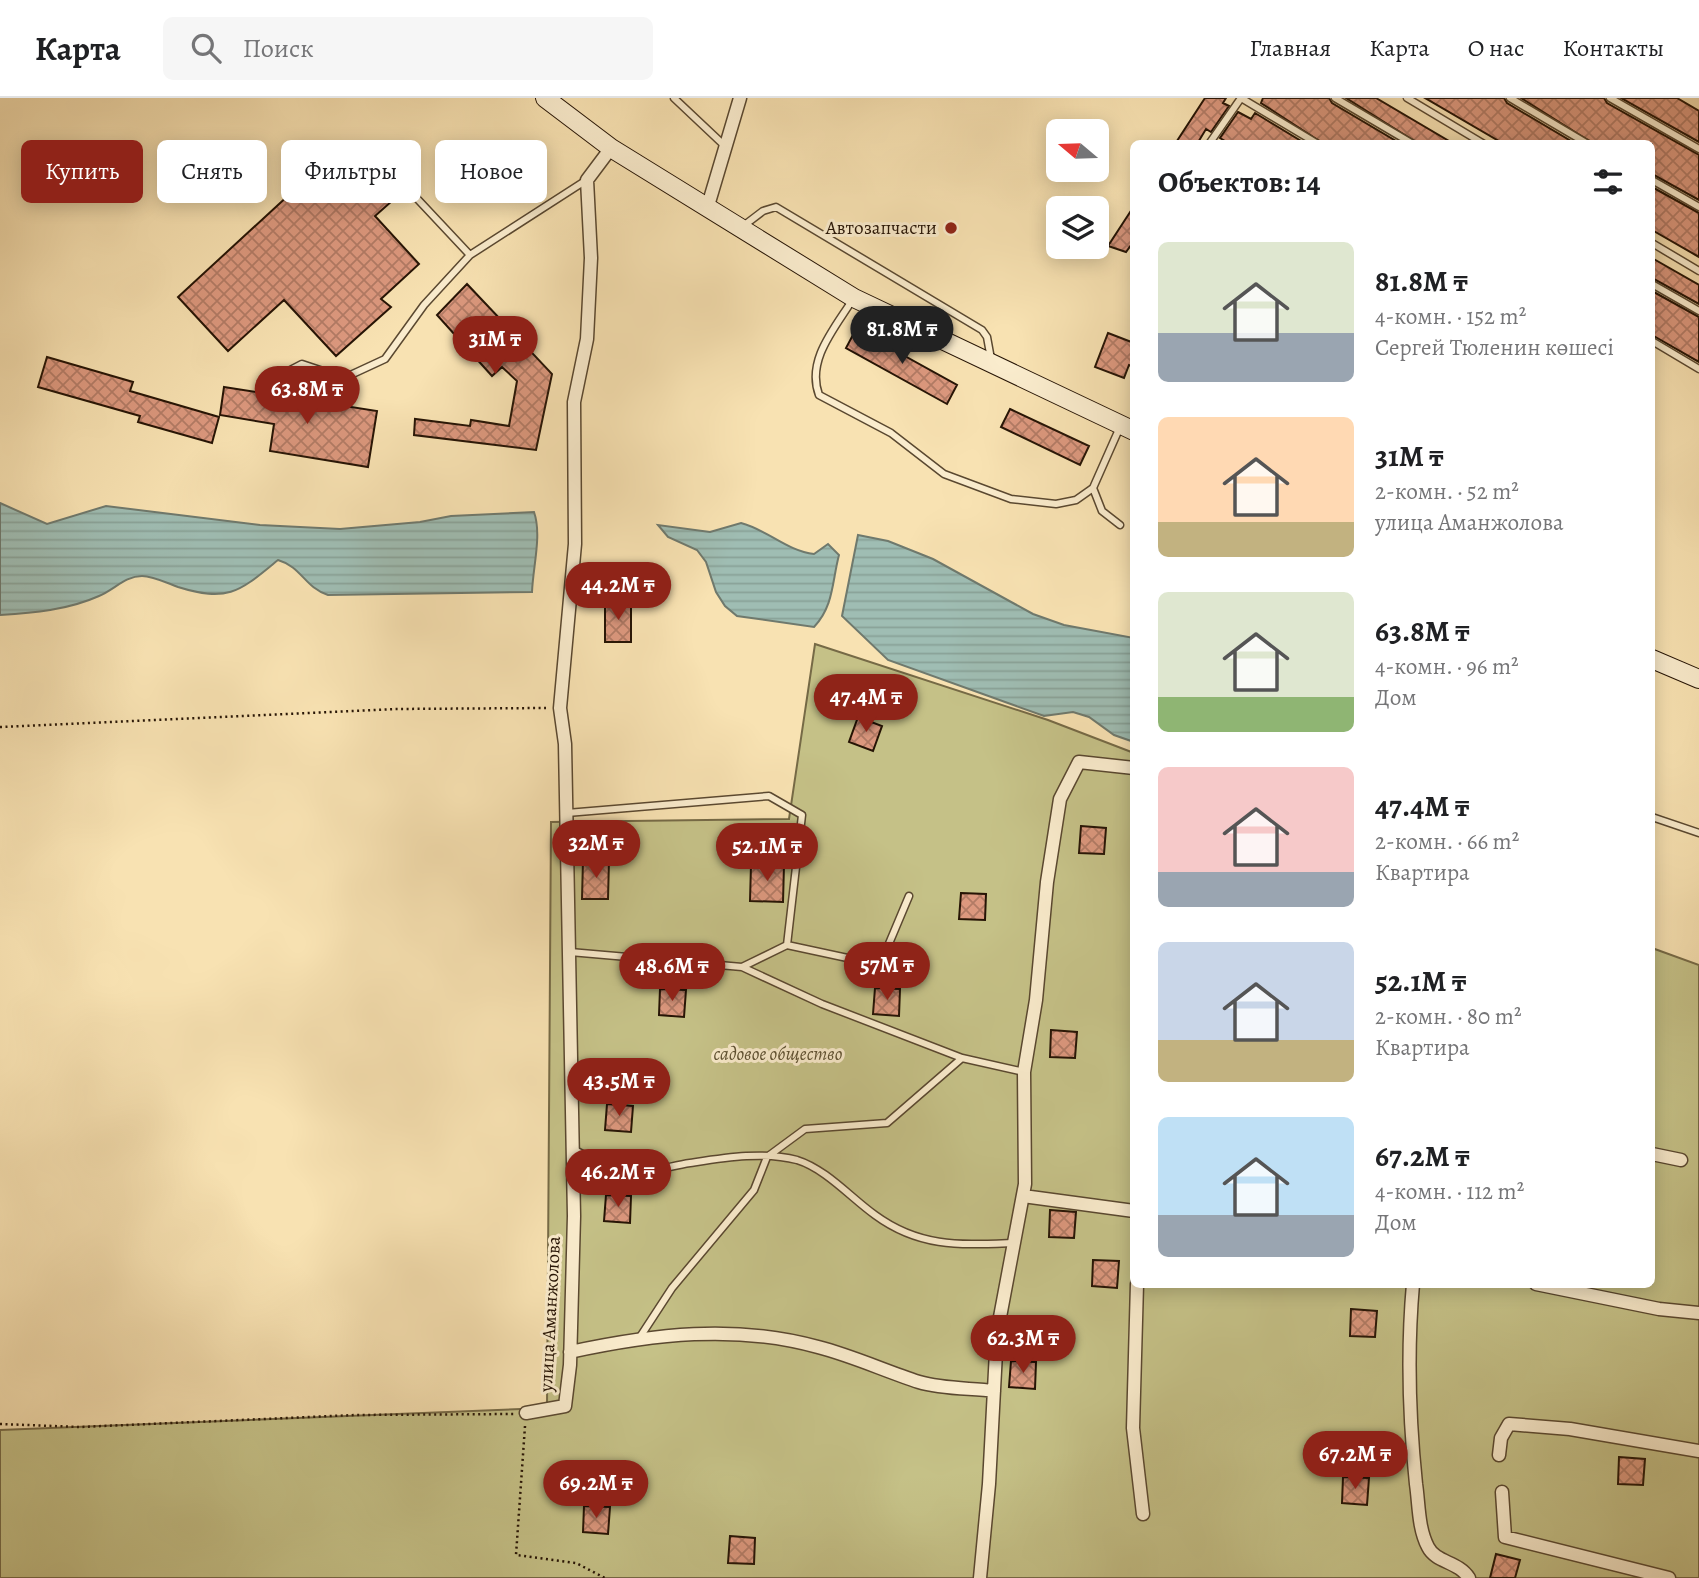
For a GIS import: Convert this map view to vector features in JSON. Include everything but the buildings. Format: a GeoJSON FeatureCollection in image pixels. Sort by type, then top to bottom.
{"type":"FeatureCollection","features":[{"type":"Feature","properties":{"kind":"main road"},"geometry":{"type":"LineString","coordinates":[[545,98],[611,148],[853,298],[1127,428]]}},
{"type":"Feature","properties":{"kind":"main road"},"geometry":{"type":"LineString","coordinates":[[1655,660],[1699,679]]}},
{"type":"Feature","properties":{"kind":"street"},"geometry":{"type":"LineString","coordinates":[[707,209],[740,98]]}},
{"type":"Feature","properties":{"kind":"street"},"geometry":{"type":"LineString","coordinates":[[587,180],[611,148]]}},
{"type":"Feature","properties":{"kind":"street","name":"улица Аманжолова"},"geometry":{"type":"LineString","coordinates":[[526,1413],[565,1406],[570,1352],[573,1149],[570,952],[565,744],[560,708],[575,544],[574,402],[587,339],[591,258],[587,180]]}},
{"type":"Feature","properties":{"kind":"street"},"geometry":{"type":"LineString","coordinates":[[980,1578],[996,1333],[1023,1196],[1024,1072],[1036,1000],[1046,882],[1060,799],[1079,762],[1130,768]]}},
{"type":"Feature","properties":{"kind":"street"},"geometry":{"type":"LineString","coordinates":[[1655,1155],[1681,1160]]}},
{"type":"Feature","properties":{"kind":"street"},"geometry":{"type":"LineString","coordinates":[[1023,1196],[1130,1209]]}},
{"type":"Feature","properties":{"kind":"street"},"geometry":{"type":"LineString","coordinates":[[1137,1288],[1133,1428],[1143,1514]]}},
{"type":"Feature","properties":{"kind":"street"},"geometry":{"type":"LineString","coordinates":[[1413,1288],[1409,1331],[1411,1433],[1421,1527],[1429,1550],[1442,1560],[1461,1567],[1469,1578]]}},
{"type":"Feature","properties":{"kind":"street"},"geometry":{"type":"LineString","coordinates":[[1556,1288],[1659,1309],[1699,1313]]}},
{"type":"Feature","properties":{"kind":"street"},"geometry":{"type":"LineString","coordinates":[[570,1352],[640,1337],[686,1332],[744,1334],[817,1346],[922,1383],[994,1391]]}},
{"type":"Feature","properties":{"kind":"street"},"geometry":{"type":"LineString","coordinates":[[1499,1455],[1501,1438],[1509,1424],[1570,1429],[1699,1451]]}},
{"type":"Feature","properties":{"kind":"street"},"geometry":{"type":"LineString","coordinates":[[1502,1492],[1505,1537],[1669,1578]]}},
{"type":"Feature","properties":{"kind":"lane"},"geometry":{"type":"LineString","coordinates":[[674,98],[726,147]]}},
{"type":"Feature","properties":{"kind":"lane"},"geometry":{"type":"LineString","coordinates":[[1212,140],[1241,98],[1311,140]]}},
{"type":"Feature","properties":{"kind":"lane"},"geometry":{"type":"LineString","coordinates":[[1335,98],[1406,140]]}},
{"type":"Feature","properties":{"kind":"lane"},"geometry":{"type":"LineString","coordinates":[[1406,98],[1477,140]]}},
{"type":"Feature","properties":{"kind":"lane"},"geometry":{"type":"LineString","coordinates":[[1510,98],[1581,140]]}},
{"type":"Feature","properties":{"kind":"lane"},"geometry":{"type":"LineString","coordinates":[[1610,98],[1699,149]]}},
{"type":"Feature","properties":{"kind":"lane"},"geometry":{"type":"LineString","coordinates":[[277,377],[302,364],[344,379],[384,359],[424,305],[470,255],[587,180]]}},
{"type":"Feature","properties":{"kind":"lane"},"geometry":{"type":"LineString","coordinates":[[1655,182],[1699,207]]}},
{"type":"Feature","properties":{"kind":"lane"},"geometry":{"type":"LineString","coordinates":[[421,203],[470,255]]}},
{"type":"Feature","properties":{"kind":"lane"},"geometry":{"type":"LineString","coordinates":[[741,229],[763,211],[776,207],[982,330],[987,337],[992,366]]}},
{"type":"Feature","properties":{"kind":"lane"},"geometry":{"type":"LineString","coordinates":[[1655,245],[1699,271]]}},
{"type":"Feature","properties":{"kind":"lane"},"geometry":{"type":"LineString","coordinates":[[1655,286],[1699,311]]}},
{"type":"Feature","properties":{"kind":"lane"},"geometry":{"type":"LineString","coordinates":[[853,298],[815,365],[813,380],[819,395],[891,433],[943,474],[1011,499],[1056,504],[1076,500],[1093,488],[1127,428]]}},
{"type":"Feature","properties":{"kind":"lane"},"geometry":{"type":"LineString","coordinates":[[1655,343],[1699,369]]}},
{"type":"Feature","properties":{"kind":"lane"},"geometry":{"type":"LineString","coordinates":[[1093,488],[1102,511],[1120,525]]}},
{"type":"Feature","properties":{"kind":"lane"},"geometry":{"type":"LineString","coordinates":[[567,813],[769,796],[803,815],[787,945]]}},
{"type":"Feature","properties":{"kind":"lane"},"geometry":{"type":"LineString","coordinates":[[1655,818],[1699,833]]}},
{"type":"Feature","properties":{"kind":"lane"},"geometry":{"type":"LineString","coordinates":[[742,967],[787,945],[880,965],[909,895]]}},
{"type":"Feature","properties":{"kind":"lane"},"geometry":{"type":"LineString","coordinates":[[570,952],[742,967],[822,1004],[962,1058],[1024,1072]]}},
{"type":"Feature","properties":{"kind":"lane"},"geometry":{"type":"LineString","coordinates":[[640,1337],[672,1288],[754,1190],[767,1157],[805,1129],[887,1123],[962,1058]]}},
{"type":"Feature","properties":{"kind":"lane"},"geometry":{"type":"LineString","coordinates":[[573,1149],[601,1164],[627,1171],[658,1171],[689,1163],[767,1157],[798,1161],[834,1182],[878,1217],[909,1233],[947,1245],[1014,1243]]}},
{"type":"Feature","properties":{"kind":"path"},"geometry":{"type":"LineString","coordinates":[[0,727],[395,709],[560,708]]}},
{"type":"Feature","properties":{"kind":"path"},"geometry":{"type":"LineString","coordinates":[[0,1424],[80,1427],[355,1415],[526,1413],[516,1555],[576,1563],[605,1578]]}},
{"type":"Feature","properties":{"kind":"green space","name":"садовое общество"},"geometry":{"type":"Polygon","coordinates":[[[815,644],[1048,720],[1130,751],[1130,1288],[1655,1288],[1655,949],[1699,965],[1699,1578],[0,1578],[0,1430],[547,1408],[551,822],[789,819],[815,644]]]}},
{"type":"Feature","properties":{"kind":"water"},"geometry":{"type":"Polygon","coordinates":[[[0,503],[47,524],[106,506],[260,525],[340,529],[420,522],[451,516],[534,512],[537,541],[532,592],[328,595],[313,587],[293,567],[278,560],[254,580],[222,594],[195,592],[142,576],[130,578],[75,605],[0,615],[0,503]]]}},
{"type":"Feature","properties":{"kind":"water"},"geometry":{"type":"Polygon","coordinates":[[[741,523],[804,552],[814,554],[828,544],[839,555],[829,602],[814,627],[737,616],[725,606],[716,592],[706,562],[697,550],[668,537],[658,525],[710,532],[741,523]]]}},
{"type":"Feature","properties":{"kind":"water"},"geometry":{"type":"Polygon","coordinates":[[[858,535],[888,541],[933,559],[1033,614],[1064,625],[1130,637],[1130,741],[1114,735],[1089,717],[1073,712],[1044,716],[888,660],[842,616],[858,535]]]}},
{"type":"Feature","properties":{"kind":"place","name":"Автозапчасти"},"geometry":{"type":"Point","coordinates":[951,228]}}]}
